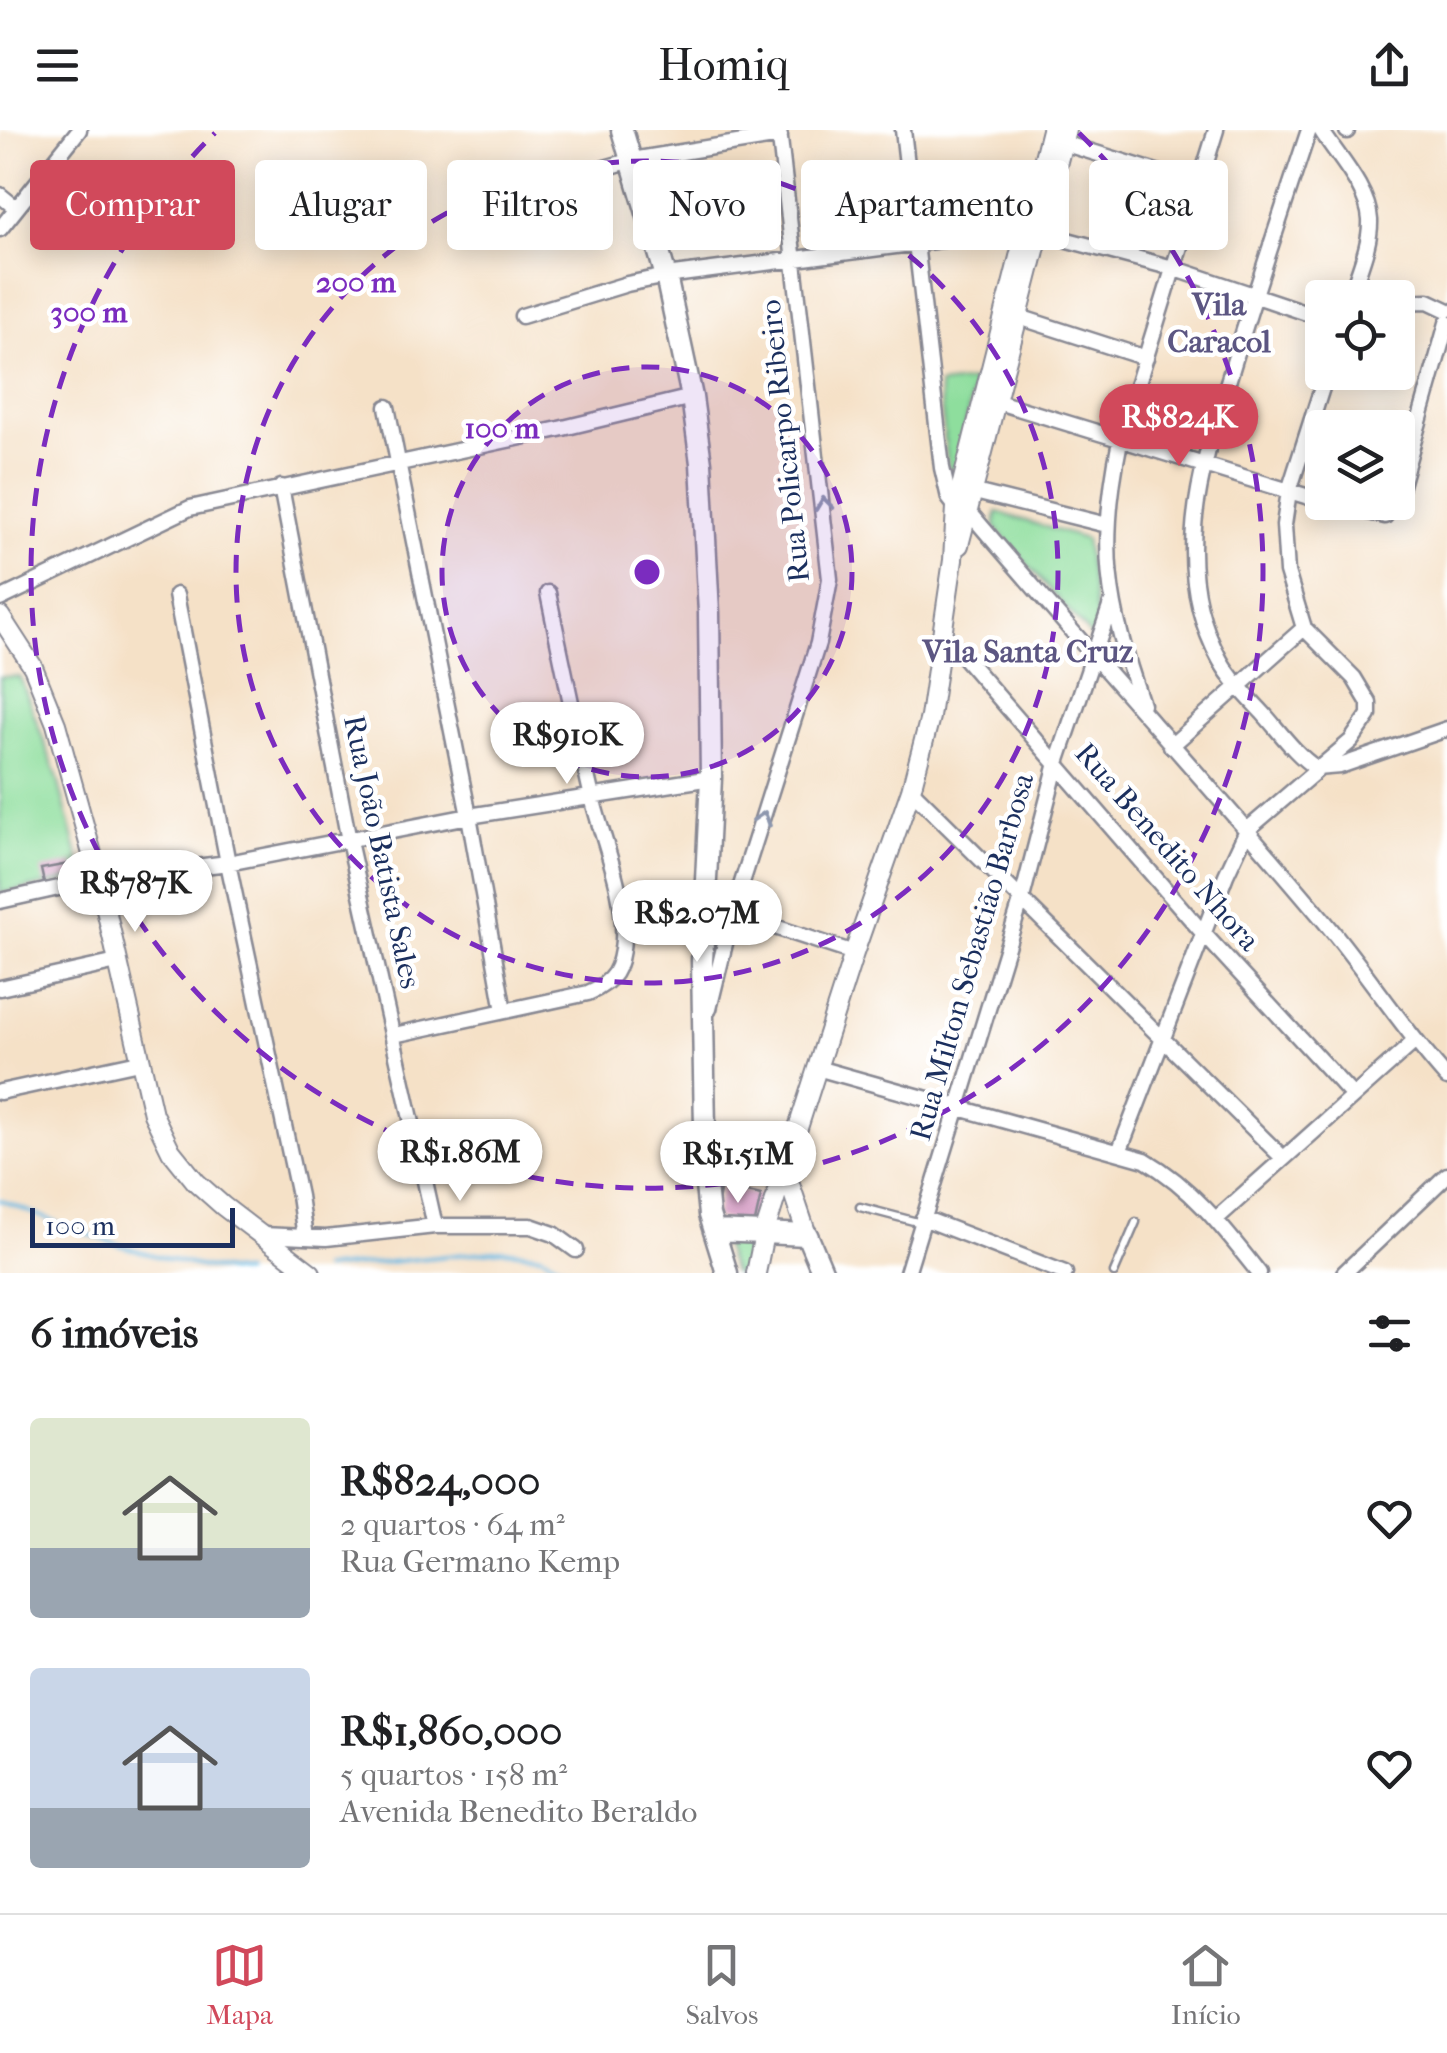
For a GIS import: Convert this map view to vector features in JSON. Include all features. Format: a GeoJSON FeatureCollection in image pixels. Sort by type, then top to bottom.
{"type":"FeatureCollection","features":[{"type":"Feature","properties":{"kind":"main road"},"geometry":{"type":"LineString","coordinates":[[622,130],[666,276],[692,397],[706,532],[711,778],[705,904],[706,1186],[726,1273]]}},
{"type":"Feature","properties":{"kind":"main road"},"geometry":{"type":"LineString","coordinates":[[714,1231],[806,1235],[823,1273]]}},
{"type":"Feature","properties":{"kind":"street"},"geometry":{"type":"LineString","coordinates":[[0,229],[79,130]]}},
{"type":"Feature","properties":{"kind":"street"},"geometry":{"type":"LineString","coordinates":[[903,130],[907,160]]}},
{"type":"Feature","properties":{"kind":"street"},"geometry":{"type":"LineString","coordinates":[[1207,160],[1216,130]]}},
{"type":"Feature","properties":{"kind":"street"},"geometry":{"type":"LineString","coordinates":[[1309,130],[1203,465],[1192,539],[1196,584],[1220,660],[1238,686],[1316,768],[1340,766],[1447,729]]}},
{"type":"Feature","properties":{"kind":"street"},"geometry":{"type":"LineString","coordinates":[[1320,130],[1360,190],[1370,221],[1355,280]]}},
{"type":"Feature","properties":{"kind":"street"},"geometry":{"type":"LineString","coordinates":[[613,166],[779,133]]}},
{"type":"Feature","properties":{"kind":"street","name":"Rua Policarpo Ribeiro"},"geometry":{"type":"LineString","coordinates":[[704,1030],[733,911],[818,644],[830,578],[779,133]]}},
{"type":"Feature","properties":{"kind":"street"},"geometry":{"type":"LineString","coordinates":[[1053,160],[1060,134],[1131,160]]}},
{"type":"Feature","properties":{"kind":"street"},"geometry":{"type":"LineString","coordinates":[[0,195],[16,208]]}},
{"type":"Feature","properties":{"kind":"street"},"geometry":{"type":"LineString","coordinates":[[1069,240],[1173,268],[1305,312]]}},
{"type":"Feature","properties":{"kind":"street"},"geometry":{"type":"LineString","coordinates":[[522,316],[666,276],[856,250]]}},
{"type":"Feature","properties":{"kind":"street"},"geometry":{"type":"LineString","coordinates":[[918,250],[942,468],[1092,658],[1144,711],[1247,830],[1352,956],[1414,1042],[1447,1078]]}},
{"type":"Feature","properties":{"kind":"street"},"geometry":{"type":"LineString","coordinates":[[756,1273],[764,1234],[817,1068],[911,790],[930,717],[965,500],[1028,250]]}},
{"type":"Feature","properties":{"kind":"street"},"geometry":{"type":"LineString","coordinates":[[965,500],[998,402],[1019,317],[1030,250]]}},
{"type":"Feature","properties":{"kind":"street"},"geometry":{"type":"LineString","coordinates":[[1144,711],[1111,604],[1106,525],[1120,441],[1179,250]]}},
{"type":"Feature","properties":{"kind":"street"},"geometry":{"type":"LineString","coordinates":[[1415,301],[1428,301],[1447,310]]}},
{"type":"Feature","properties":{"kind":"street"},"geometry":{"type":"LineString","coordinates":[[1019,317],[1146,358]]}},
{"type":"Feature","properties":{"kind":"street"},"geometry":{"type":"LineString","coordinates":[[1415,433],[1447,323]]}},
{"type":"Feature","properties":{"kind":"street"},"geometry":{"type":"LineString","coordinates":[[1120,1152],[1203,932],[1247,830],[1364,727],[1369,715],[1369,703],[1354,678],[1304,628],[1287,572],[1284,524],[1321,390]]}},
{"type":"Feature","properties":{"kind":"street"},"geometry":{"type":"LineString","coordinates":[[0,599],[190,508],[692,397]]}},
{"type":"Feature","properties":{"kind":"street"},"geometry":{"type":"LineString","coordinates":[[998,402],[1305,496]]}},
{"type":"Feature","properties":{"kind":"street"},"geometry":{"type":"LineString","coordinates":[[387,407],[504,1011]]}},
{"type":"Feature","properties":{"kind":"street","name":"Rua João Batista Sales"},"geometry":{"type":"LineString","coordinates":[[281,487],[349,841],[435,1226]]}},
{"type":"Feature","properties":{"kind":"street"},"geometry":{"type":"LineString","coordinates":[[965,500],[1106,525]]}},
{"type":"Feature","properties":{"kind":"street"},"geometry":{"type":"LineString","coordinates":[[394,1034],[588,993],[608,985],[618,968],[622,922],[548,593]]}},
{"type":"Feature","properties":{"kind":"street"},"geometry":{"type":"LineString","coordinates":[[176,596],[228,863],[300,1196],[305,1237]]}},
{"type":"Feature","properties":{"kind":"street","name":"Rua Milton Sebastião Barbosa"},"geometry":{"type":"LineString","coordinates":[[907,1273],[1022,898],[1057,763],[1111,604]]}},
{"type":"Feature","properties":{"kind":"street"},"geometry":{"type":"LineString","coordinates":[[3,624],[46,693],[98,880],[154,1114],[171,1151],[196,1182],[296,1265]]}},
{"type":"Feature","properties":{"kind":"street"},"geometry":{"type":"LineString","coordinates":[[1171,746],[1304,628]]}},
{"type":"Feature","properties":{"kind":"street","name":"Rua Benedito Nhora"},"geometry":{"type":"LineString","coordinates":[[944,632],[1203,932],[1352,1095]]}},
{"type":"Feature","properties":{"kind":"street"},"geometry":{"type":"LineString","coordinates":[[0,901],[98,880],[228,863],[469,816],[711,778]]}},
{"type":"Feature","properties":{"kind":"street"},"geometry":{"type":"LineString","coordinates":[[911,790],[1282,1157]]}},
{"type":"Feature","properties":{"kind":"street"},"geometry":{"type":"LineString","coordinates":[[705,904],[854,954]]}},
{"type":"Feature","properties":{"kind":"street"},"geometry":{"type":"LineString","coordinates":[[0,988],[117,962]]}},
{"type":"Feature","properties":{"kind":"street"},"geometry":{"type":"LineString","coordinates":[[1216,1219],[1414,1042]]}},
{"type":"Feature","properties":{"kind":"street"},"geometry":{"type":"LineString","coordinates":[[0,1092],[140,1062]]}},
{"type":"Feature","properties":{"kind":"street"},"geometry":{"type":"LineString","coordinates":[[817,1068],[1145,1160],[1172,1175],[1216,1219],[1259,1273]]}},
{"type":"Feature","properties":{"kind":"street"},"geometry":{"type":"LineString","coordinates":[[785,1169],[806,1235]]}},
{"type":"Feature","properties":{"kind":"street"},"geometry":{"type":"LineString","coordinates":[[1344,1273],[1447,1175]]}},
{"type":"Feature","properties":{"kind":"street"},"geometry":{"type":"LineString","coordinates":[[922,1220],[1065,1273]]}},
{"type":"Feature","properties":{"kind":"street"},"geometry":{"type":"LineString","coordinates":[[263,1236],[326,1238],[435,1226],[532,1226],[554,1234],[576,1250]]}},
{"type":"Feature","properties":{"kind":"lane"},"geometry":{"type":"LineString","coordinates":[[860,1208],[922,1220]]}},
{"type":"Feature","properties":{"kind":"lane"},"geometry":{"type":"LineString","coordinates":[[1114,1273],[1136,1222]]}},
{"type":"Feature","properties":{"kind":"green space"},"geometry":{"type":"Polygon","coordinates":[[[974,381],[957,468],[952,469],[948,467],[939,385],[974,381]]]}},
{"type":"Feature","properties":{"kind":"green space"},"geometry":{"type":"Polygon","coordinates":[[[997,512],[1085,539],[1097,617],[1096,642],[995,527],[997,512]]]}},
{"type":"Feature","properties":{"kind":"green space"},"geometry":{"type":"Polygon","coordinates":[[[0,677],[20,677],[57,776],[84,878],[0,893],[0,677]]]}},
{"type":"Feature","properties":{"kind":"green space"},"geometry":{"type":"Polygon","coordinates":[[[721,1238],[757,1244],[751,1273],[733,1273],[721,1238]]]}},
{"type":"Feature","properties":{"kind":"building"},"geometry":{"type":"Polygon","coordinates":[[[74,863],[77,877],[44,883],[41,869],[74,863]]]}},
{"type":"Feature","properties":{"kind":"building"},"geometry":{"type":"Polygon","coordinates":[[[721,1186],[761,1195],[754,1226],[715,1218],[721,1186]]]}},
{"type":"Feature","properties":{"kind":"waterway"},"geometry":{"type":"LineString","coordinates":[[0,1200],[150,1254],[244,1273]]}},
{"type":"Feature","properties":{"kind":"waterway"},"geometry":{"type":"LineString","coordinates":[[323,1269],[503,1250],[541,1255],[575,1273]]}},
{"type":"Feature","properties":{"kind":"district","name":"Vila Caracol"},"geometry":{"type":"Point","coordinates":[1219,322]}},
{"type":"Feature","properties":{"kind":"district","name":"Vila Santa Cruz"},"geometry":{"type":"Point","coordinates":[1028,651]}}]}
